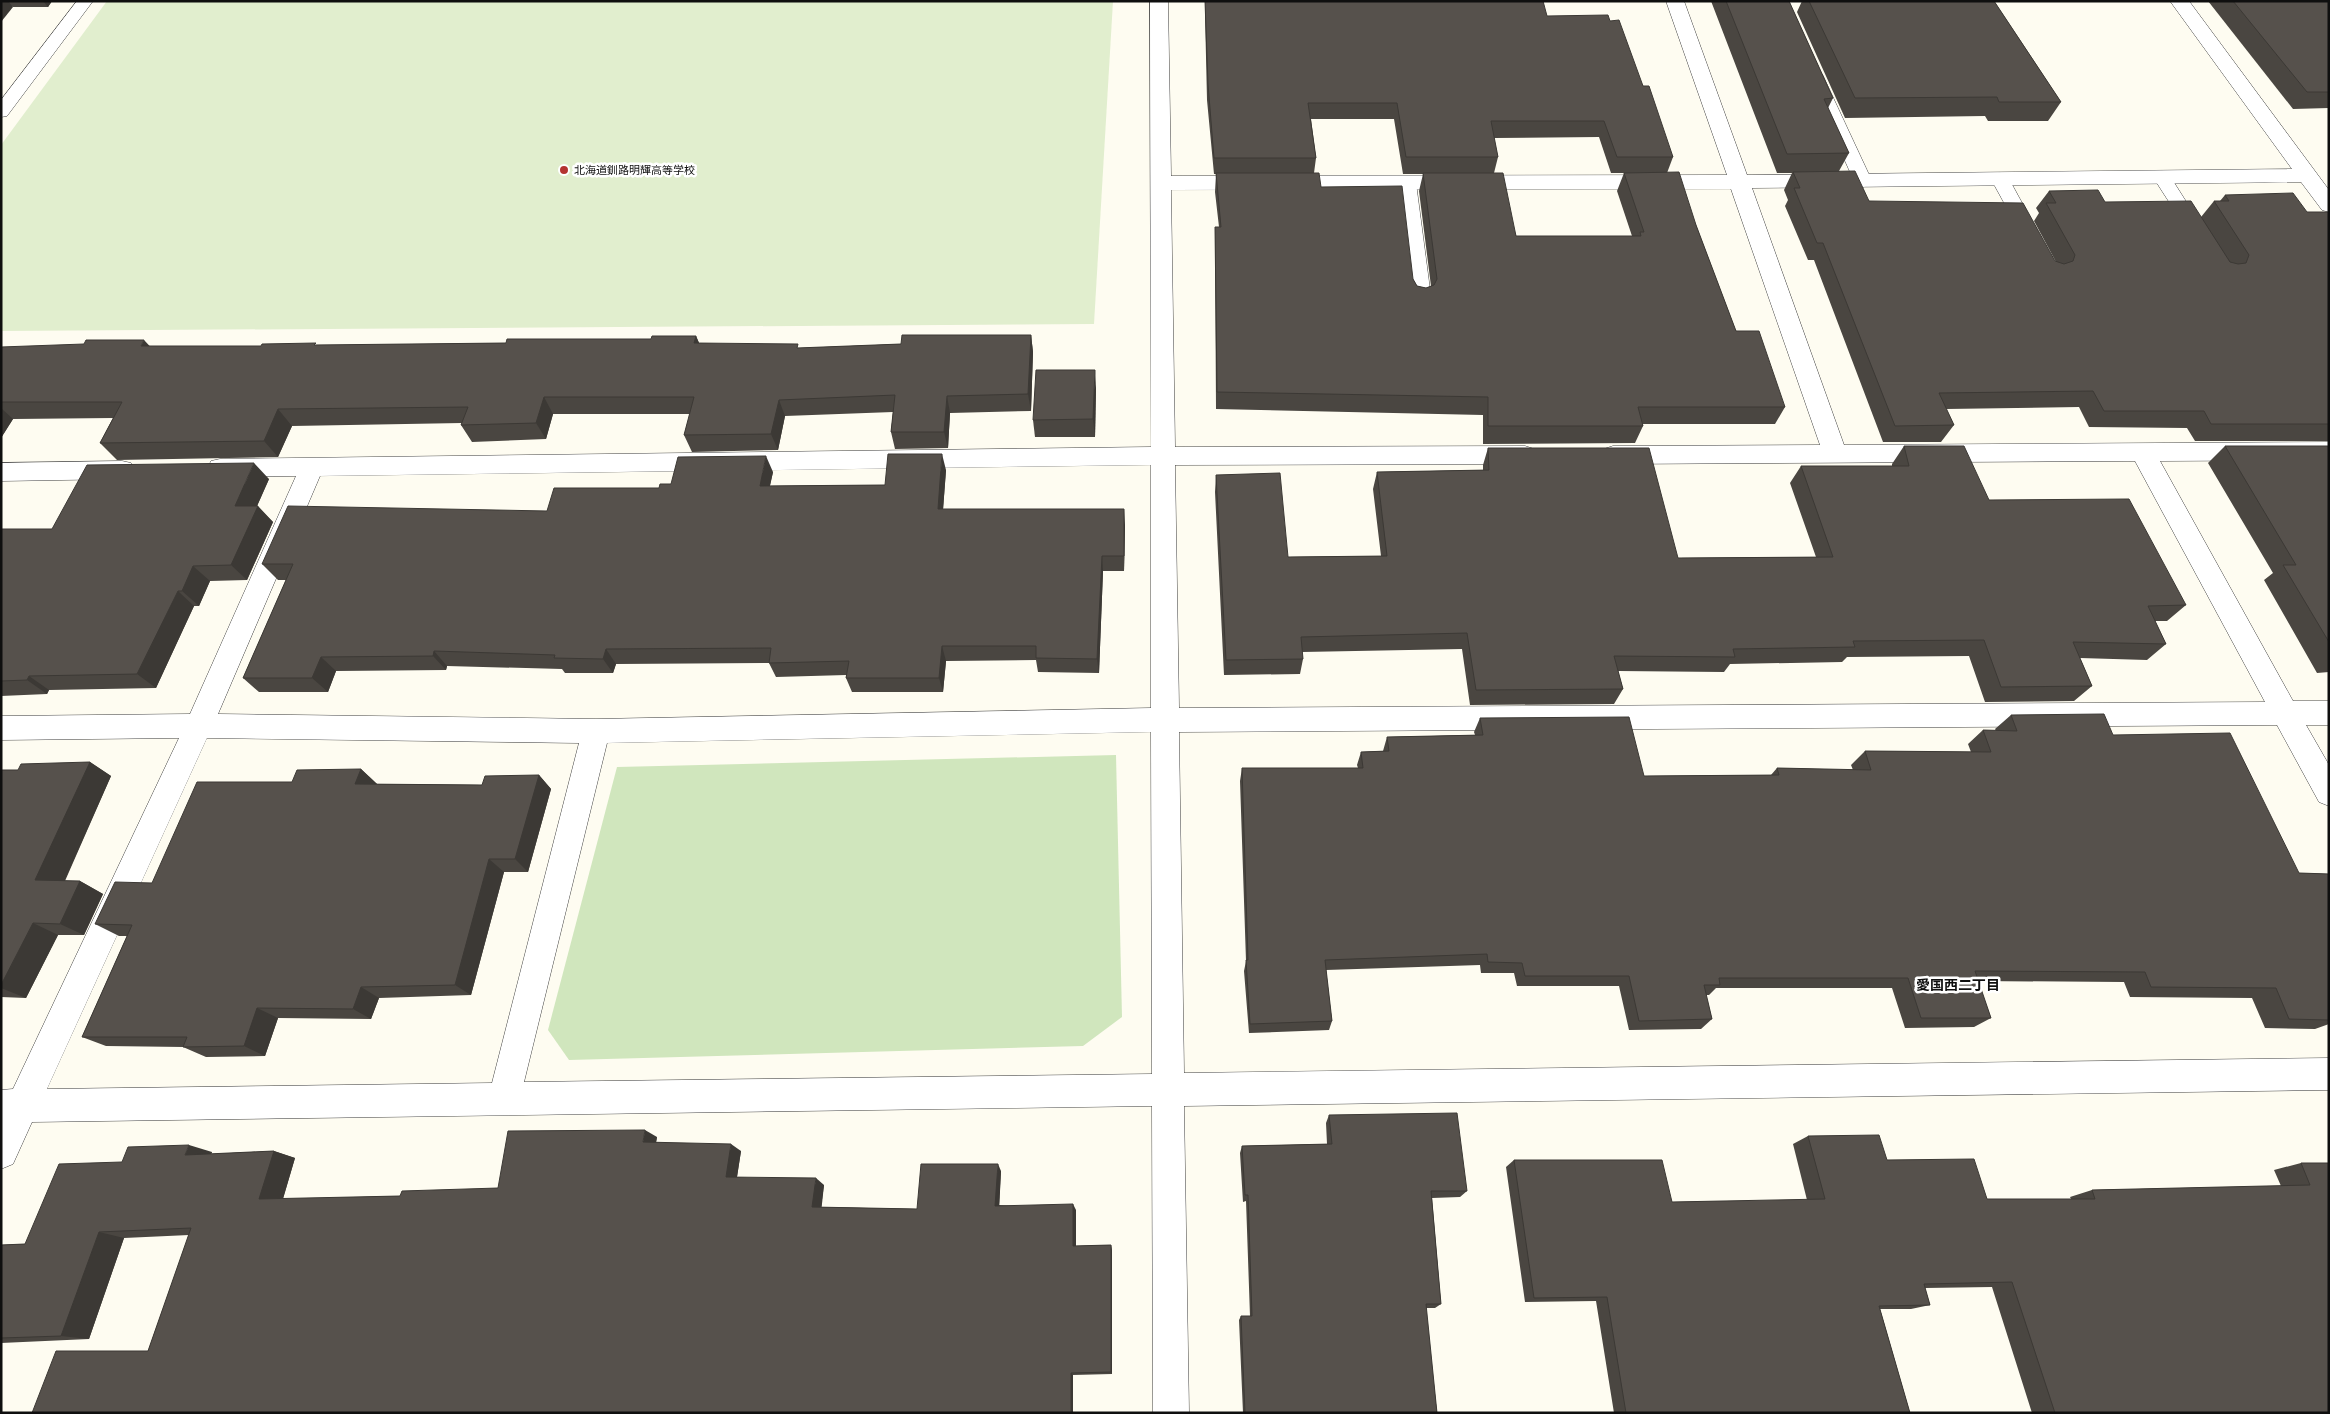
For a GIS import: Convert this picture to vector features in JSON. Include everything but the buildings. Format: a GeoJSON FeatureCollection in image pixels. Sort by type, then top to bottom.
{"type":"FeatureCollection","features":[{"type":"Feature","properties":{"kind":"street"},"geometry":{"type":"LineString","coordinates":[[1159,1],[1162,372],[1165,456],[1165,720],[1171,1413]]}},
{"type":"Feature","properties":{"kind":"street"},"geometry":{"type":"LineString","coordinates":[[1675,1],[1836,455]]}},
{"type":"Feature","properties":{"kind":"street"},"geometry":{"type":"LineString","coordinates":[[2179,1],[2329,205]]}},
{"type":"Feature","properties":{"kind":"street"},"geometry":{"type":"LineString","coordinates":[[1161,184],[1739,182],[2306,175]]}},
{"type":"Feature","properties":{"kind":"street"},"geometry":{"type":"LineString","coordinates":[[1589,455],[2329,451]]}},
{"type":"Feature","properties":{"kind":"street"},"geometry":{"type":"LineString","coordinates":[[2143,453],[2329,793]]}},
{"type":"Feature","properties":{"kind":"street"},"geometry":{"type":"LineString","coordinates":[[195,469],[1165,456],[1550,455]]}},
{"type":"Feature","properties":{"kind":"street"},"geometry":{"type":"LineString","coordinates":[[1,1152],[11,1106],[199,726],[312,467]]}},
{"type":"Feature","properties":{"kind":"street"},"geometry":{"type":"LineString","coordinates":[[1,472],[147,469]]}},
{"type":"Feature","properties":{"kind":"street"},"geometry":{"type":"LineString","coordinates":[[1,728],[199,726],[596,731],[1165,720],[2329,713]]}},
{"type":"Feature","properties":{"kind":"street"},"geometry":{"type":"LineString","coordinates":[[504,1098],[596,731]]}},
{"type":"Feature","properties":{"kind":"street"},"geometry":{"type":"LineString","coordinates":[[11,1106],[2329,1074]]}},
{"type":"Feature","properties":{"kind":"lane"},"geometry":{"type":"LineString","coordinates":[[1,112],[86,1]]}},
{"type":"Feature","properties":{"kind":"lane"},"geometry":{"type":"LineString","coordinates":[[1810,64],[1863,181]]}},
{"type":"Feature","properties":{"kind":"lane"},"geometry":{"type":"LineString","coordinates":[[2162,177],[2203,241]]}},
{"type":"Feature","properties":{"kind":"lane"},"geometry":{"type":"LineString","coordinates":[[2000,179],[2037,247]]}},
{"type":"Feature","properties":{"kind":"lane"},"geometry":{"type":"LineString","coordinates":[[1407,183],[1422,297]]}},
{"type":"Feature","properties":{"kind":"green space","name":"北海道釧路明輝高等学校"},"geometry":{"type":"Polygon","coordinates":[[[107,1],[1113,1],[1094,324],[1,331],[1,145],[107,1]]]}},
{"type":"Feature","properties":{"kind":"green space"},"geometry":{"type":"Polygon","coordinates":[[[1116,755],[1122,1017],[1083,1046],[569,1060],[548,1030],[617,767],[1116,755]]]}},
{"type":"Feature","properties":{"kind":"place","name":"北海道釧路明輝高等学校"},"geometry":{"type":"Point","coordinates":[564,170]}},
{"type":"Feature","properties":{"kind":"district","name":"愛国西二丁目"},"geometry":{"type":"Point","coordinates":[1958,984]}}]}
